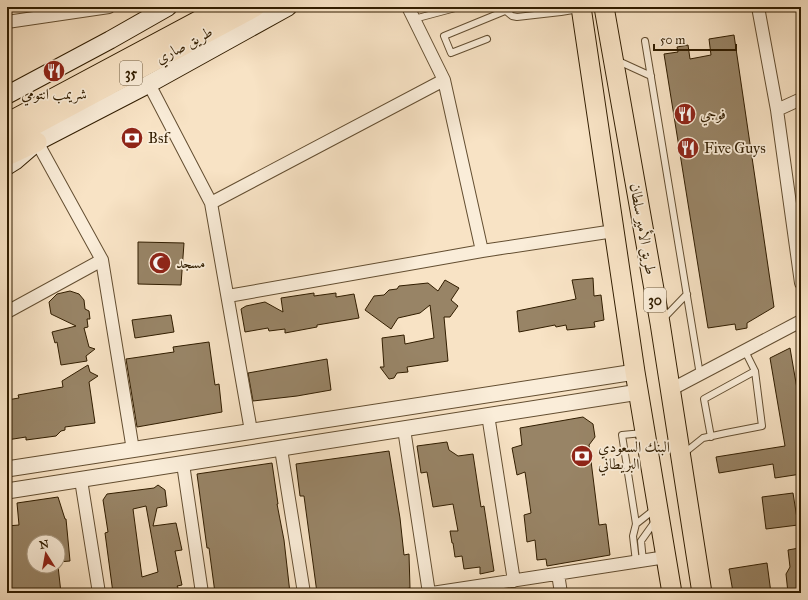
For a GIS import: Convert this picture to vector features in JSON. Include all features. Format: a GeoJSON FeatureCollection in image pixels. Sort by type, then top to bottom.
{"type":"FeatureCollection","features":[{"type":"Feature","properties":{"kind":"main road"},"geometry":{"type":"LineString","coordinates":[[7,102],[14,91],[168,7]]}},
{"type":"Feature","properties":{"kind":"main road","name":"طريق صاري"},"geometry":{"type":"LineString","coordinates":[[7,123],[224,7]]}},
{"type":"Feature","properties":{"kind":"main road","name":"طريق صاري"},"geometry":{"type":"LineString","coordinates":[[7,140],[255,7]]}},
{"type":"Feature","properties":{"kind":"main road"},"geometry":{"type":"LineString","coordinates":[[7,156],[149,84],[288,7]]}},
{"type":"Feature","properties":{"kind":"main road","name":"طريق الأمير سلطان"},"geometry":{"type":"LineString","coordinates":[[604,7],[660,323],[702,593]]}},
{"type":"Feature","properties":{"kind":"main road","name":"طريق الأمير سلطان"},"geometry":{"type":"LineString","coordinates":[[581,8],[635,372],[672,593]]}},
{"type":"Feature","properties":{"kind":"main road"},"geometry":{"type":"LineString","coordinates":[[7,166],[37,142]]}},
{"type":"Feature","properties":{"kind":"street"},"geometry":{"type":"LineString","coordinates":[[7,22],[109,7]]}},
{"type":"Feature","properties":{"kind":"street"},"geometry":{"type":"LineString","coordinates":[[408,7],[444,80],[482,251]]}},
{"type":"Feature","properties":{"kind":"street"},"geometry":{"type":"LineString","coordinates":[[758,7],[777,110],[801,283]]}},
{"type":"Feature","properties":{"kind":"street"},"geometry":{"type":"LineString","coordinates":[[212,203],[444,80]]}},
{"type":"Feature","properties":{"kind":"street"},"geometry":{"type":"LineString","coordinates":[[149,84],[212,203],[251,432]]}},
{"type":"Feature","properties":{"kind":"street"},"geometry":{"type":"LineString","coordinates":[[777,110],[801,99]]}},
{"type":"Feature","properties":{"kind":"street"},"geometry":{"type":"LineString","coordinates":[[37,142],[102,260],[133,450]]}},
{"type":"Feature","properties":{"kind":"street"},"geometry":{"type":"LineString","coordinates":[[228,296],[482,251],[614,231]]}},
{"type":"Feature","properties":{"kind":"street"},"geometry":{"type":"LineString","coordinates":[[7,312],[102,260]]}},
{"type":"Feature","properties":{"kind":"street"},"geometry":{"type":"LineString","coordinates":[[670,390],[801,322]]}},
{"type":"Feature","properties":{"kind":"street"},"geometry":{"type":"LineString","coordinates":[[7,469],[635,372]]}},
{"type":"Feature","properties":{"kind":"street"},"geometry":{"type":"LineString","coordinates":[[7,491],[639,392]]}},
{"type":"Feature","properties":{"kind":"street"},"geometry":{"type":"LineString","coordinates":[[455,400],[458,420]]}},
{"type":"Feature","properties":{"kind":"street"},"geometry":{"type":"LineString","coordinates":[[488,415],[514,580]]}},
{"type":"Feature","properties":{"kind":"street"},"geometry":{"type":"LineString","coordinates":[[404,429],[431,593],[666,557]]}},
{"type":"Feature","properties":{"kind":"street"},"geometry":{"type":"LineString","coordinates":[[281,449],[304,593]]}},
{"type":"Feature","properties":{"kind":"street"},"geometry":{"type":"LineString","coordinates":[[183,464],[202,593]]}},
{"type":"Feature","properties":{"kind":"street"},"geometry":{"type":"LineString","coordinates":[[81,480],[99,593]]}},
{"type":"Feature","properties":{"kind":"street"},"geometry":{"type":"LineString","coordinates":[[558,574],[561,593]]}},
{"type":"Feature","properties":{"kind":"lane"},"geometry":{"type":"LineString","coordinates":[[414,19],[459,7]]}},
{"type":"Feature","properties":{"kind":"lane"},"geometry":{"type":"LineString","coordinates":[[487,39],[451,53],[444,36],[503,9],[512,16],[517,17],[560,9],[581,8]]}},
{"type":"Feature","properties":{"kind":"lane"},"geometry":{"type":"LineString","coordinates":[[645,40],[700,375]]}},
{"type":"Feature","properties":{"kind":"lane"},"geometry":{"type":"LineString","coordinates":[[612,58],[651,76]]}},
{"type":"Feature","properties":{"kind":"lane"},"geometry":{"type":"LineString","coordinates":[[660,323],[687,294]]}},
{"type":"Feature","properties":{"kind":"lane"},"geometry":{"type":"LineString","coordinates":[[680,456],[703,438],[762,426],[755,370],[745,351]]}},
{"type":"Feature","properties":{"kind":"lane"},"geometry":{"type":"LineString","coordinates":[[711,436],[704,399],[755,370]]}},
{"type":"Feature","properties":{"kind":"lane"},"geometry":{"type":"LineString","coordinates":[[640,561],[633,536],[636,524],[622,435],[646,432]]}},
{"type":"Feature","properties":{"kind":"lane"},"geometry":{"type":"LineString","coordinates":[[636,524],[659,511]]}},
{"type":"Feature","properties":{"kind":"lane"},"geometry":{"type":"LineString","coordinates":[[640,561],[641,541],[659,511]]}},
{"type":"Feature","properties":{"kind":"building"},"geometry":{"type":"Polygon","coordinates":[[[734,35],[774,307],[747,323],[747,328],[736,330],[735,324],[708,328],[664,54],[678,52],[677,47],[688,45],[690,59],[711,55],[709,39],[734,35]]]}},
{"type":"Feature","properties":{"kind":"building","name":"مسجد"},"geometry":{"type":"Polygon","coordinates":[[[138,242],[184,243],[181,285],[138,284],[138,242]]]}},
{"type":"Feature","properties":{"kind":"building"},"geometry":{"type":"Polygon","coordinates":[[[593,278],[594,296],[601,295],[604,320],[594,322],[595,327],[567,330],[566,325],[556,327],[555,325],[519,332],[517,311],[576,299],[572,280],[593,278]]]}},
{"type":"Feature","properties":{"kind":"building"},"geometry":{"type":"Polygon","coordinates":[[[445,280],[459,288],[451,300],[458,306],[450,317],[444,317],[448,361],[407,367],[408,372],[397,373],[394,378],[389,379],[380,367],[384,367],[382,338],[404,335],[405,344],[434,338],[430,305],[420,313],[398,318],[391,329],[365,310],[374,296],[384,295],[389,290],[397,289],[399,286],[428,283],[438,291],[445,280]]]}},
{"type":"Feature","properties":{"kind":"building"},"geometry":{"type":"Polygon","coordinates":[[[70,291],[79,294],[84,300],[85,309],[89,311],[90,319],[87,319],[88,327],[84,328],[89,347],[95,349],[86,356],[87,361],[61,365],[57,342],[55,343],[52,332],[76,326],[51,314],[49,302],[57,294],[70,291]]]}},
{"type":"Feature","properties":{"kind":"building"},"geometry":{"type":"Polygon","coordinates":[[[314,293],[314,296],[336,293],[336,297],[354,294],[359,318],[317,325],[317,327],[285,333],[285,329],[269,331],[268,328],[245,332],[241,309],[246,306],[265,302],[283,312],[281,298],[314,293]]]}},
{"type":"Feature","properties":{"kind":"building"},"geometry":{"type":"Polygon","coordinates":[[[171,315],[174,332],[135,338],[132,320],[171,315]]]}},
{"type":"Feature","properties":{"kind":"building"},"geometry":{"type":"Polygon","coordinates":[[[209,342],[215,385],[219,384],[222,412],[137,427],[126,359],[174,352],[173,347],[209,342]]]}},
{"type":"Feature","properties":{"kind":"building"},"geometry":{"type":"Polygon","coordinates":[[[790,348],[801,412],[801,474],[775,478],[773,464],[719,473],[716,457],[785,446],[770,358],[790,348]]]}},
{"type":"Feature","properties":{"kind":"building"},"geometry":{"type":"Polygon","coordinates":[[[327,359],[331,390],[253,401],[248,373],[327,359]]]}},
{"type":"Feature","properties":{"kind":"building"},"geometry":{"type":"Polygon","coordinates":[[[88,365],[90,372],[98,376],[89,382],[95,423],[65,427],[65,430],[61,431],[56,436],[26,440],[26,437],[7,440],[7,400],[19,398],[18,395],[63,387],[62,381],[88,365]]]}},
{"type":"Feature","properties":{"kind":"building"},"geometry":{"type":"Polygon","coordinates":[[[583,417],[593,424],[595,437],[589,445],[599,525],[606,524],[610,555],[547,566],[546,559],[537,560],[535,540],[527,542],[524,515],[531,513],[525,472],[517,475],[512,448],[522,445],[520,428],[583,417]]]}},
{"type":"Feature","properties":{"kind":"building"},"geometry":{"type":"Polygon","coordinates":[[[447,442],[449,450],[458,456],[473,454],[481,507],[484,506],[494,571],[480,574],[480,567],[464,569],[462,556],[455,557],[452,543],[450,531],[458,531],[453,504],[433,507],[427,472],[421,473],[417,446],[447,442]]]}},
{"type":"Feature","properties":{"kind":"building"},"geometry":{"type":"Polygon","coordinates":[[[389,451],[400,518],[404,555],[409,554],[410,588],[379,593],[317,593],[304,496],[300,496],[296,464],[389,451]]]}},
{"type":"Feature","properties":{"kind":"building"},"geometry":{"type":"Polygon","coordinates":[[[272,463],[277,504],[284,540],[290,593],[215,593],[197,474],[272,463]]]}},
{"type":"Feature","properties":{"kind":"building"},"geometry":{"type":"Polygon","coordinates":[[[158,485],[165,490],[167,506],[157,508],[153,526],[176,523],[182,550],[175,551],[182,585],[177,586],[181,593],[113,593],[105,533],[108,532],[103,500],[107,494],[154,488],[158,485]],[[146,506],[133,509],[142,577],[158,572],[146,506]]]}},
{"type":"Feature","properties":{"kind":"building"},"geometry":{"type":"Polygon","coordinates":[[[793,493],[798,525],[766,529],[762,497],[793,493]]]}},
{"type":"Feature","properties":{"kind":"building"},"geometry":{"type":"Polygon","coordinates":[[[58,497],[66,519],[70,561],[66,561],[66,534],[26,534],[26,574],[59,574],[61,593],[27,593],[27,591],[7,593],[7,526],[19,525],[17,503],[58,497]]]}},
{"type":"Feature","properties":{"kind":"building"},"geometry":{"type":"Polygon","coordinates":[[[799,548],[801,558],[801,593],[788,593],[786,574],[790,567],[788,550],[799,548]]]}},
{"type":"Feature","properties":{"kind":"building"},"geometry":{"type":"Polygon","coordinates":[[[767,563],[771,593],[746,593],[745,589],[733,592],[729,569],[767,563]]]}},
{"type":"Feature","properties":{"kind":"place","name":"شريمب انتومي"},"geometry":{"type":"Point","coordinates":[54,71]}},
{"type":"Feature","properties":{"kind":"place","name":"فوجي"},"geometry":{"type":"Point","coordinates":[685,114]}},
{"type":"Feature","properties":{"kind":"place","name":"Bsf"},"geometry":{"type":"Point","coordinates":[132,138]}},
{"type":"Feature","properties":{"kind":"place","name":"Five Guys"},"geometry":{"type":"Point","coordinates":[688,148]}},
{"type":"Feature","properties":{"kind":"place","name":"مسجد"},"geometry":{"type":"Point","coordinates":[160,263]}},
{"type":"Feature","properties":{"kind":"place","name":"البنك السعودي البريطاني"},"geometry":{"type":"Point","coordinates":[582,456]}}]}
